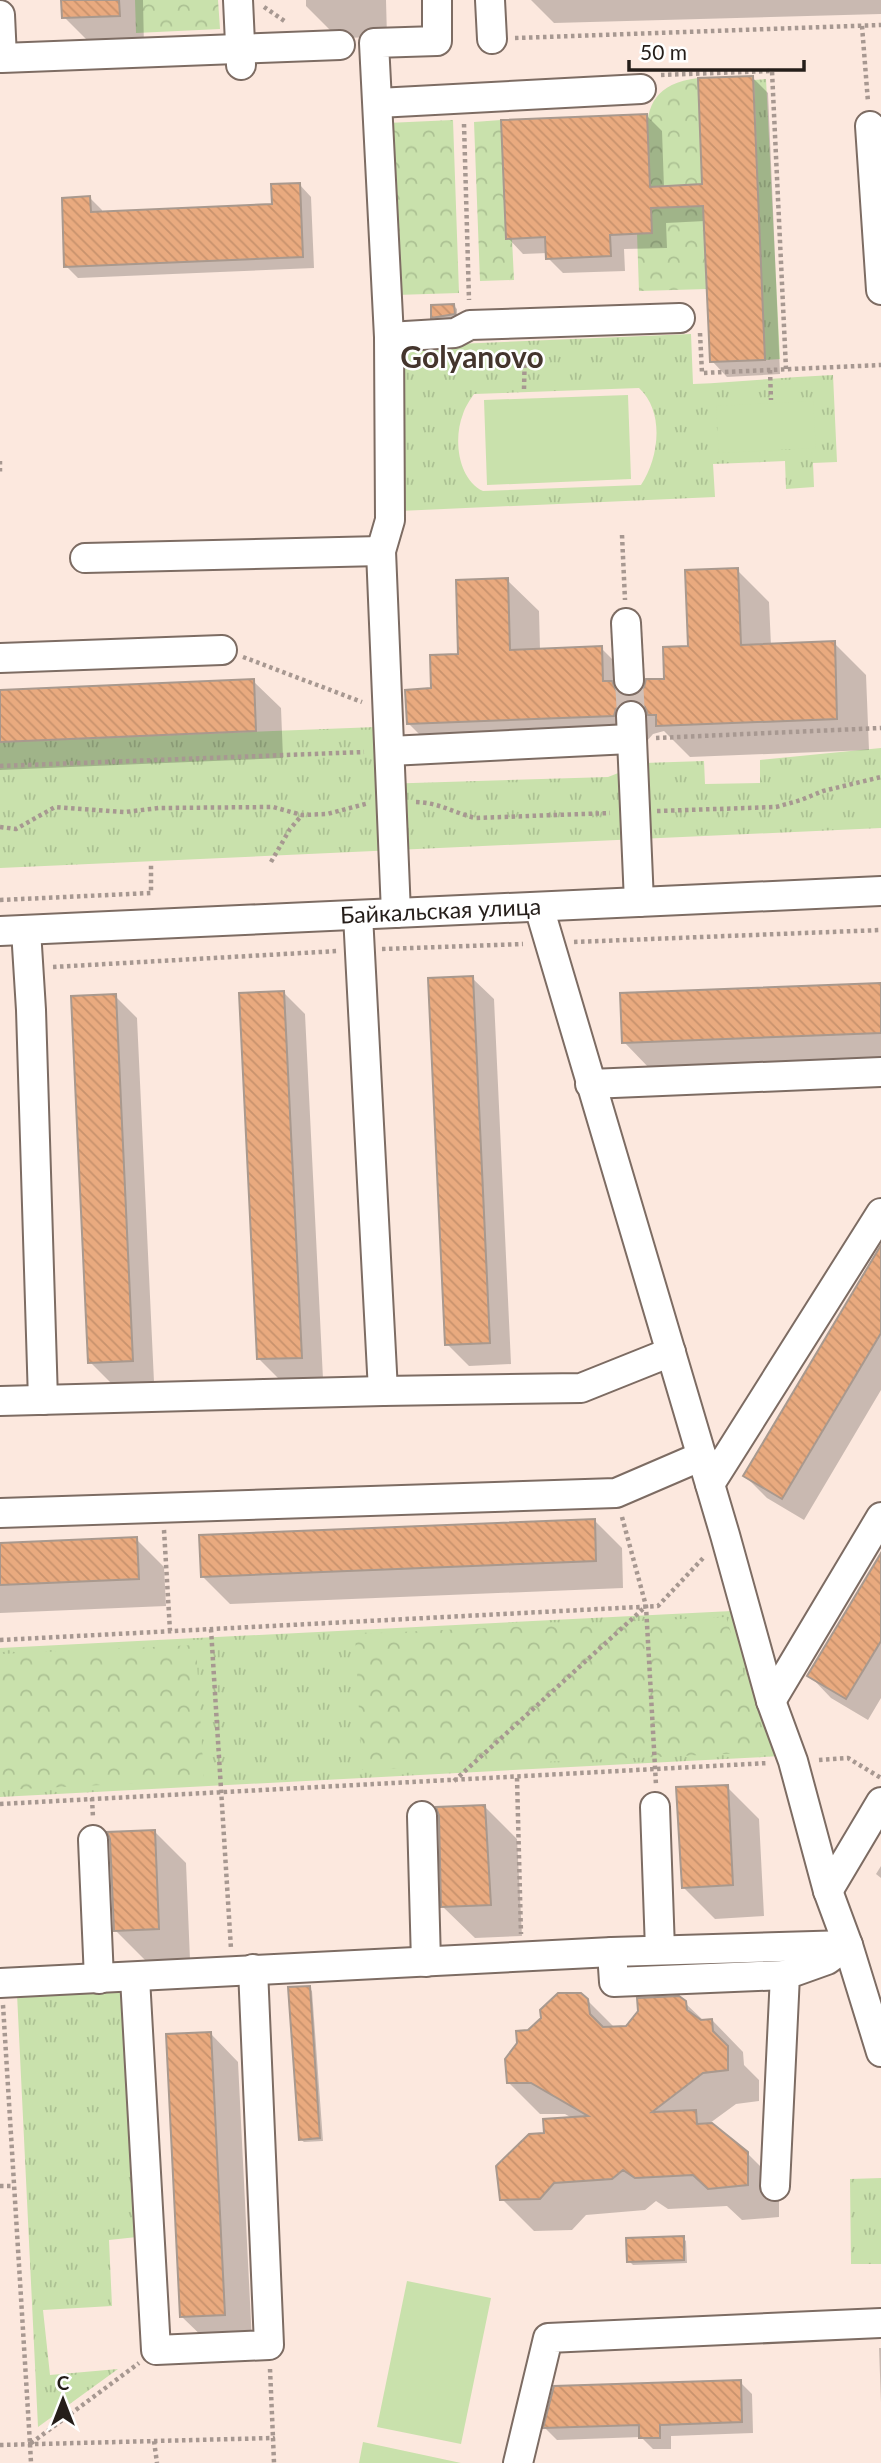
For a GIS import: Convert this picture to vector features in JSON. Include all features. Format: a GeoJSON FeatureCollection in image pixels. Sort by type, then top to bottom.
{"type":"FeatureCollection","features":[{"type":"Feature","properties":{"kind":"street"},"geometry":{"type":"LineString","coordinates":[[238,0],[241,57]]}},
{"type":"Feature","properties":{"kind":"street"},"geometry":{"type":"LineString","coordinates":[[396,913],[381,551],[390,520],[389,337],[374,44],[436,41],[437,0]]}},
{"type":"Feature","properties":{"kind":"street"},"geometry":{"type":"LineString","coordinates":[[490,0],[492,39]]}},
{"type":"Feature","properties":{"kind":"street"},"geometry":{"type":"LineString","coordinates":[[0,15],[2,58],[241,57],[340,45]]}},
{"type":"Feature","properties":{"kind":"street"},"geometry":{"type":"LineString","coordinates":[[378,103],[641,89]]}},
{"type":"Feature","properties":{"kind":"street"},"geometry":{"type":"LineString","coordinates":[[870,126],[881,290]]}},
{"type":"Feature","properties":{"kind":"street"},"geometry":{"type":"LineString","coordinates":[[389,337],[455,333],[470,325],[680,318]]}},
{"type":"Feature","properties":{"kind":"street"},"geometry":{"type":"LineString","coordinates":[[85,558],[381,551]]}},
{"type":"Feature","properties":{"kind":"street"},"geometry":{"type":"LineString","coordinates":[[626,623],[629,680]]}},
{"type":"Feature","properties":{"kind":"street"},"geometry":{"type":"LineString","coordinates":[[0,658],[222,650]]}},
{"type":"Feature","properties":{"kind":"street"},"geometry":{"type":"LineString","coordinates":[[390,751],[631,727],[639,902]]}},
{"type":"Feature","properties":{"kind":"street","name":"Байкальская улица"},"geometry":{"type":"LineString","coordinates":[[13,931],[881,891]]}},
{"type":"Feature","properties":{"kind":"street"},"geometry":{"type":"LineString","coordinates":[[539,907],[702,1456],[771,1701],[793,1761],[828,1891],[848,1945],[881,2052]]}},
{"type":"Feature","properties":{"kind":"street"},"geometry":{"type":"LineString","coordinates":[[358,915],[383,1391]]}},
{"type":"Feature","properties":{"kind":"street"},"geometry":{"type":"LineString","coordinates":[[13,931],[28,968],[43,1400]]}},
{"type":"Feature","properties":{"kind":"street"},"geometry":{"type":"LineString","coordinates":[[590,1084],[881,1072]]}},
{"type":"Feature","properties":{"kind":"street"},"geometry":{"type":"LineString","coordinates":[[710,1485],[881,1213]]}},
{"type":"Feature","properties":{"kind":"street"},"geometry":{"type":"LineString","coordinates":[[0,1401],[581,1388],[671,1352]]}},
{"type":"Feature","properties":{"kind":"street"},"geometry":{"type":"LineString","coordinates":[[0,1513],[616,1493],[702,1456]]}},
{"type":"Feature","properties":{"kind":"street"},"geometry":{"type":"LineString","coordinates":[[771,1701],[881,1517]]}},
{"type":"Feature","properties":{"kind":"street"},"geometry":{"type":"LineString","coordinates":[[828,1891],[881,1802]]}},
{"type":"Feature","properties":{"kind":"street"},"geometry":{"type":"LineString","coordinates":[[655,1807],[660,1950]]}},
{"type":"Feature","properties":{"kind":"street"},"geometry":{"type":"LineString","coordinates":[[422,1816],[426,1962]]}},
{"type":"Feature","properties":{"kind":"street"},"geometry":{"type":"LineString","coordinates":[[93,1840],[99,1979]]}},
{"type":"Feature","properties":{"kind":"street"},"geometry":{"type":"LineString","coordinates":[[1,1983],[612,1952],[848,1945]]}},
{"type":"Feature","properties":{"kind":"street"},"geometry":{"type":"LineString","coordinates":[[612,1952],[614,1982],[785,1975],[827,1960],[848,1945]]}},
{"type":"Feature","properties":{"kind":"street"},"geometry":{"type":"LineString","coordinates":[[135,1978],[156,2350],[269,2345],[253,1969]]}},
{"type":"Feature","properties":{"kind":"street"},"geometry":{"type":"LineString","coordinates":[[775,2186],[785,1975]]}},
{"type":"Feature","properties":{"kind":"street"},"geometry":{"type":"LineString","coordinates":[[518,2463],[548,2338],[881,2323]]}},
{"type":"Feature","properties":{"kind":"path"},"geometry":{"type":"LineString","coordinates":[[492,39],[881,25]]}},
{"type":"Feature","properties":{"kind":"path"},"geometry":{"type":"LineString","coordinates":[[862,26],[870,126]]}},
{"type":"Feature","properties":{"kind":"path"},"geometry":{"type":"LineString","coordinates":[[641,89],[657,75],[772,71],[786,369]]}},
{"type":"Feature","properties":{"kind":"path"},"geometry":{"type":"LineString","coordinates":[[463,98],[470,325]]}},
{"type":"Feature","properties":{"kind":"path"},"geometry":{"type":"LineString","coordinates":[[680,318],[693,320],[700,328],[702,373],[881,365]]}},
{"type":"Feature","properties":{"kind":"path"},"geometry":{"type":"LineString","coordinates":[[524,389],[525,323]]}},
{"type":"Feature","properties":{"kind":"path"},"geometry":{"type":"LineString","coordinates":[[770,370],[771,400]]}},
{"type":"Feature","properties":{"kind":"path"},"geometry":{"type":"LineString","coordinates":[[0,461],[0,474]]}},
{"type":"Feature","properties":{"kind":"path"},"geometry":{"type":"LineString","coordinates":[[622,535],[626,623]]}},
{"type":"Feature","properties":{"kind":"path"},"geometry":{"type":"LineString","coordinates":[[222,650],[388,711]]}},
{"type":"Feature","properties":{"kind":"path"},"geometry":{"type":"LineString","coordinates":[[631,727],[881,728]]}},
{"type":"Feature","properties":{"kind":"path"},"geometry":{"type":"LineString","coordinates":[[0,766],[390,751]]}},
{"type":"Feature","properties":{"kind":"path"},"geometry":{"type":"LineString","coordinates":[[0,827],[16,829],[55,807],[125,811],[273,807],[302,815],[327,814],[367,803],[392,802]]}},
{"type":"Feature","properties":{"kind":"path"},"geometry":{"type":"LineString","coordinates":[[271,862],[302,815]]}},
{"type":"Feature","properties":{"kind":"path"},"geometry":{"type":"LineString","coordinates":[[0,900],[151,894],[151,865]]}},
{"type":"Feature","properties":{"kind":"path"},"geometry":{"type":"LineString","coordinates":[[28,968],[360,950],[881,930]]}},
{"type":"Feature","properties":{"kind":"path"},"geometry":{"type":"LineString","coordinates":[[616,1493],[646,1606],[656,1769],[655,1807]]}},
{"type":"Feature","properties":{"kind":"path"},"geometry":{"type":"LineString","coordinates":[[163,1508],[170,1631]]}},
{"type":"Feature","properties":{"kind":"path"},"geometry":{"type":"LineString","coordinates":[[0,1640],[658,1606],[725,1535]]}},
{"type":"Feature","properties":{"kind":"path"},"geometry":{"type":"LineString","coordinates":[[453,1781],[646,1606]]}},
{"type":"Feature","properties":{"kind":"path"},"geometry":{"type":"LineString","coordinates":[[211,1629],[231,1951]]}},
{"type":"Feature","properties":{"kind":"path"},"geometry":{"type":"LineString","coordinates":[[0,1804],[848,1758],[881,1778]]}},
{"type":"Feature","properties":{"kind":"path"},"geometry":{"type":"LineString","coordinates":[[517,1778],[522,1939]]}},
{"type":"Feature","properties":{"kind":"path"},"geometry":{"type":"LineString","coordinates":[[1,1983],[31,2463]]}},
{"type":"Feature","properties":{"kind":"path"},"geometry":{"type":"LineString","coordinates":[[0,2186],[14,2186]]}},
{"type":"Feature","properties":{"kind":"path"},"geometry":{"type":"LineString","coordinates":[[269,2345],[274,2463]]}},
{"type":"Feature","properties":{"kind":"path"},"geometry":{"type":"LineString","coordinates":[[30,2444],[156,2350]]}},
{"type":"Feature","properties":{"kind":"path"},"geometry":{"type":"LineString","coordinates":[[0,2445],[273,2438]]}},
{"type":"Feature","properties":{"kind":"path"},"geometry":{"type":"LineString","coordinates":[[154,2441],[157,2463]]}},
{"type":"Feature","properties":{"kind":"green space"},"geometry":{"type":"Polygon","coordinates":[[[135,0],[218,0],[220,29],[136,33],[135,0]]]}},
{"type":"Feature","properties":{"kind":"green space"},"geometry":{"type":"Polygon","coordinates":[[[698,78],[702,184],[650,187],[647,133],[648,117],[653,103],[662,92],[677,83],[698,78]]]}},
{"type":"Feature","properties":{"kind":"green space"},"geometry":{"type":"Polygon","coordinates":[[[766,79],[780,359],[765,360],[754,80],[766,79]]]}},
{"type":"Feature","properties":{"kind":"green space"},"geometry":{"type":"Polygon","coordinates":[[[453,120],[459,293],[396,295],[387,123],[453,120]]]}},
{"type":"Feature","properties":{"kind":"green space"},"geometry":{"type":"Polygon","coordinates":[[[501,120],[506,238],[512,239],[514,280],[480,281],[474,122],[501,120]]]}},
{"type":"Feature","properties":{"kind":"green space"},"geometry":{"type":"Polygon","coordinates":[[[703,206],[707,289],[639,291],[637,233],[652,232],[651,208],[703,206]]]}},
{"type":"Feature","properties":{"kind":"green space"},"geometry":{"type":"Polygon","coordinates":[[[691,334],[693,384],[833,375],[837,462],[813,463],[814,487],[786,489],[785,461],[713,464],[715,497],[399,511],[396,354],[410,346],[691,334]],[[639,388],[474,394],[465,409],[458,435],[463,468],[468,477],[483,491],[641,485],[652,462],[656,435],[653,409],[639,388]]]}},
{"type":"Feature","properties":{"kind":"green space"},"geometry":{"type":"Polygon","coordinates":[[[628,395],[631,479],[487,485],[484,400],[628,395]]]}},
{"type":"Feature","properties":{"kind":"green space"},"geometry":{"type":"Polygon","coordinates":[[[813,401],[816,448],[719,453],[716,406],[813,401]]]}},
{"type":"Feature","properties":{"kind":"green space"},"geometry":{"type":"Polygon","coordinates":[[[376,727],[380,784],[608,777],[644,763],[704,761],[705,784],[760,783],[760,760],[881,748],[881,828],[0,868],[0,742],[376,727]]]}},
{"type":"Feature","properties":{"kind":"green space"},"geometry":{"type":"Polygon","coordinates":[[[732,1611],[782,1756],[0,1797],[0,1648],[732,1611]]]}},
{"type":"Feature","properties":{"kind":"green space"},"geometry":{"type":"Polygon","coordinates":[[[726,1617],[768,1752],[362,1770],[355,1634],[726,1617]]]}},
{"type":"Feature","properties":{"kind":"green space"},"geometry":{"type":"Polygon","coordinates":[[[196,1645],[204,1780],[0,1790],[0,1654],[196,1645]]]}},
{"type":"Feature","properties":{"kind":"green space"},"geometry":{"type":"Polygon","coordinates":[[[121,1989],[137,2237],[109,2240],[112,2306],[43,2310],[50,2375],[118,2369],[38,2427],[17,1994],[121,1989]]]}},
{"type":"Feature","properties":{"kind":"green space"},"geometry":{"type":"Polygon","coordinates":[[[881,2178],[881,2264],[851,2264],[850,2179],[881,2178]]]}},
{"type":"Feature","properties":{"kind":"green space"},"geometry":{"type":"Polygon","coordinates":[[[407,2281],[491,2298],[461,2444],[377,2427],[407,2281]]]}},
{"type":"Feature","properties":{"kind":"green space"},"geometry":{"type":"Polygon","coordinates":[[[363,2442],[461,2463],[359,2463],[363,2442]]]}},
{"type":"Feature","properties":{"kind":"building"},"geometry":{"type":"Polygon","coordinates":[[[61,0],[119,0],[120,16],[62,18],[61,0]]]}},
{"type":"Feature","properties":{"kind":"building"},"geometry":{"type":"Polygon","coordinates":[[[753,76],[765,360],[710,362],[703,206],[651,208],[652,233],[610,235],[611,256],[546,259],[545,237],[506,239],[501,120],[647,114],[650,187],[702,184],[698,78],[753,76]]]}},
{"type":"Feature","properties":{"kind":"building"},"geometry":{"type":"Polygon","coordinates":[[[300,183],[303,257],[64,267],[62,198],[90,196],[91,212],[272,204],[271,184],[300,183]]]}},
{"type":"Feature","properties":{"kind":"building"},"geometry":{"type":"Polygon","coordinates":[[[454,304],[455,314],[431,318],[431,305],[454,304]]]}},
{"type":"Feature","properties":{"kind":"building"},"geometry":{"type":"Polygon","coordinates":[[[738,568],[741,645],[835,641],[837,719],[656,726],[656,715],[648,715],[645,707],[631,699],[622,702],[614,716],[407,724],[405,690],[431,688],[430,655],[458,654],[456,580],[508,578],[510,650],[602,646],[603,681],[612,681],[616,690],[629,697],[639,693],[646,679],[664,679],[663,647],[688,646],[685,570],[738,568]]]}},
{"type":"Feature","properties":{"kind":"building"},"geometry":{"type":"Polygon","coordinates":[[[254,679],[256,731],[0,742],[0,690],[254,679]]]}},
{"type":"Feature","properties":{"kind":"building"},"geometry":{"type":"Polygon","coordinates":[[[473,976],[490,1343],[445,1345],[428,978],[473,976]]]}},
{"type":"Feature","properties":{"kind":"building"},"geometry":{"type":"Polygon","coordinates":[[[881,983],[881,1033],[622,1043],[620,993],[881,983]]]}},
{"type":"Feature","properties":{"kind":"building"},"geometry":{"type":"Polygon","coordinates":[[[284,991],[302,1358],[257,1359],[239,993],[284,991]]]}},
{"type":"Feature","properties":{"kind":"building"},"geometry":{"type":"Polygon","coordinates":[[[116,994],[133,1361],[88,1363],[71,996],[116,994]]]}},
{"type":"Feature","properties":{"kind":"building"},"geometry":{"type":"Polygon","coordinates":[[[881,1245],[881,1333],[782,1499],[743,1476],[881,1245]]]}},
{"type":"Feature","properties":{"kind":"building"},"geometry":{"type":"Polygon","coordinates":[[[595,1519],[596,1561],[201,1577],[199,1535],[595,1519]]]}},
{"type":"Feature","properties":{"kind":"building"},"geometry":{"type":"Polygon","coordinates":[[[137,1537],[139,1579],[0,1585],[0,1543],[137,1537]]]}},
{"type":"Feature","properties":{"kind":"building"},"geometry":{"type":"Polygon","coordinates":[[[881,1553],[881,1641],[846,1699],[807,1676],[881,1553]]]}},
{"type":"Feature","properties":{"kind":"building"},"geometry":{"type":"Polygon","coordinates":[[[728,1785],[733,1885],[682,1888],[676,1787],[728,1785]]]}},
{"type":"Feature","properties":{"kind":"building"},"geometry":{"type":"Polygon","coordinates":[[[485,1805],[491,1905],[441,1907],[439,1816],[436,1807],[485,1805]]]}},
{"type":"Feature","properties":{"kind":"building"},"geometry":{"type":"Polygon","coordinates":[[[155,1830],[159,1929],[114,1931],[110,1839],[107,1832],[155,1830]]]}},
{"type":"Feature","properties":{"kind":"building"},"geometry":{"type":"Polygon","coordinates":[[[310,1986],[320,2138],[299,2140],[288,1987],[310,1986]]]}},
{"type":"Feature","properties":{"kind":"building"},"geometry":{"type":"Polygon","coordinates":[[[558,1993],[581,1993],[588,1999],[590,2014],[603,2027],[626,2026],[638,2011],[637,1998],[679,1996],[686,2001],[687,2010],[701,2020],[712,2019],[713,2031],[728,2046],[728,2070],[703,2073],[652,2112],[696,2110],[697,2124],[712,2123],[748,2152],[748,2185],[708,2189],[693,2175],[635,2178],[623,2170],[612,2179],[554,2183],[540,2199],[500,2200],[496,2166],[529,2134],[544,2133],[543,2119],[588,2116],[531,2083],[507,2083],[505,2059],[517,2043],[516,2031],[528,2030],[541,2018],[540,2010],[558,1993]]]}},
{"type":"Feature","properties":{"kind":"building"},"geometry":{"type":"Polygon","coordinates":[[[211,2032],[225,2315],[180,2317],[166,2034],[211,2032]]]}},
{"type":"Feature","properties":{"kind":"building"},"geometry":{"type":"Polygon","coordinates":[[[684,2236],[684,2260],[627,2262],[626,2238],[684,2236]]]}},
{"type":"Feature","properties":{"kind":"building"},"geometry":{"type":"Polygon","coordinates":[[[741,2380],[742,2422],[660,2425],[660,2438],[639,2438],[639,2425],[543,2428],[554,2386],[741,2380]]]}},
{"type":"Feature","properties":{"kind":"tunnel"},"geometry":{"type":"LineString","coordinates":[[629,680],[631,716]]}},
{"type":"Feature","properties":{"kind":"district","name":"Golyanovo"},"geometry":{"type":"Point","coordinates":[472,358]}}]}
